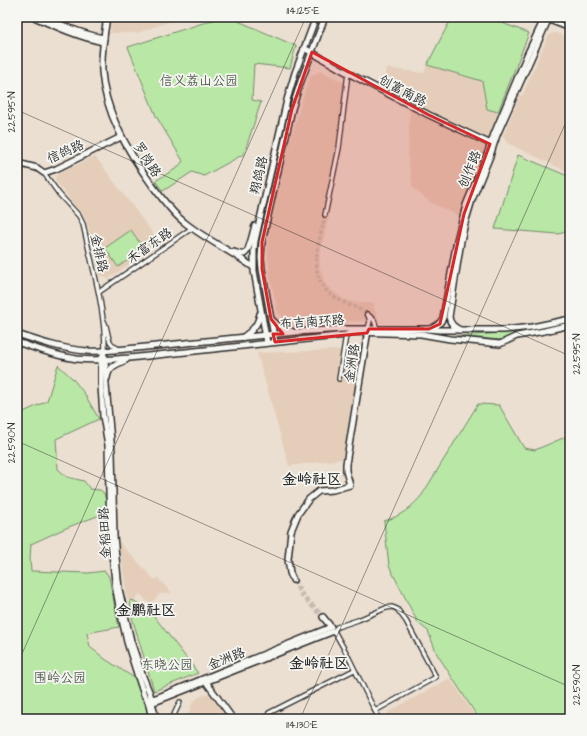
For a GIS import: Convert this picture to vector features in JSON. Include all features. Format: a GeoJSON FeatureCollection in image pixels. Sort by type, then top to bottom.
{"type":"FeatureCollection","features":[{"type":"Feature","properties":{"kind":"street"},"geometry":{"type":"LineString","coordinates":[[34,17],[77,35],[89,39],[103,40]]}},
{"type":"Feature","properties":{"kind":"street"},"geometry":{"type":"LineString","coordinates":[[44,17],[79,32],[103,40]]}},
{"type":"Feature","properties":{"kind":"street","name":"罗岗路"},"geometry":{"type":"LineString","coordinates":[[107,17],[103,40],[102,72],[110,107],[121,137],[139,167],[176,215],[192,228],[253,267]]}},
{"type":"Feature","properties":{"kind":"street","name":"翔鸽路"},"geometry":{"type":"LineString","coordinates":[[267,343],[253,267],[255,240],[284,111],[295,72],[316,17]]}},
{"type":"Feature","properties":{"kind":"street","name":"翔鸽路"},"geometry":{"type":"LineString","coordinates":[[275,342],[262,269],[261,249],[263,233],[296,95],[325,17]]}},
{"type":"Feature","properties":{"kind":"street"},"geometry":{"type":"LineString","coordinates":[[562,17],[570,20]]}},
{"type":"Feature","properties":{"kind":"street"},"geometry":{"type":"LineString","coordinates":[[545,18],[570,28]]}},
{"type":"Feature","properties":{"kind":"street","name":"创作路"},"geometry":{"type":"LineString","coordinates":[[429,329],[440,324],[443,318],[460,240],[472,200],[492,145],[545,18]]}},
{"type":"Feature","properties":{"kind":"street","name":"创富南路"},"geometry":{"type":"LineString","coordinates":[[304,48],[348,73],[429,115],[492,145]]}},
{"type":"Feature","properties":{"kind":"street"},"geometry":{"type":"LineString","coordinates":[[325,215],[339,148],[348,73]]}},
{"type":"Feature","properties":{"kind":"street","name":"信鸽路"},"geometry":{"type":"LineString","coordinates":[[17,163],[38,168],[44,173],[121,137]]}},
{"type":"Feature","properties":{"kind":"street","name":"金排路"},"geometry":{"type":"LineString","coordinates":[[44,173],[59,194],[79,216],[83,224],[99,292],[103,318],[105,350]]}},
{"type":"Feature","properties":{"kind":"street"},"geometry":{"type":"LineString","coordinates":[[226,250],[241,254],[247,253],[254,226],[259,218]]}},
{"type":"Feature","properties":{"kind":"street","name":"禾富东路"},"geometry":{"type":"LineString","coordinates":[[99,292],[192,228]]}},
{"type":"Feature","properties":{"kind":"street","name":"创作路"},"geometry":{"type":"LineString","coordinates":[[460,240],[449,317],[452,325],[461,330]]}},
{"type":"Feature","properties":{"kind":"street"},"geometry":{"type":"LineString","coordinates":[[240,338],[252,331],[260,318],[261,311]]}},
{"type":"Feature","properties":{"kind":"street"},"geometry":{"type":"LineString","coordinates":[[368,331],[370,321],[368,314],[374,320],[377,329]]}},
{"type":"Feature","properties":{"kind":"street"},"geometry":{"type":"LineString","coordinates":[[103,318],[110,343],[117,348],[124,349]]}},
{"type":"Feature","properties":{"kind":"street"},"geometry":{"type":"LineString","coordinates":[[270,319],[281,328],[296,332]]}},
{"type":"Feature","properties":{"kind":"street","name":"布吉南环路"},"geometry":{"type":"LineString","coordinates":[[103,360],[346,335],[352,332],[377,329],[504,330],[532,327],[570,319]]}},
{"type":"Feature","properties":{"kind":"street","name":"布吉南环路"},"geometry":{"type":"LineString","coordinates":[[17,334],[55,346],[95,351],[273,334],[344,329],[421,334],[450,339],[500,344],[517,336],[570,325]]}},
{"type":"Feature","properties":{"kind":"street","name":"金洲路"},"geometry":{"type":"LineString","coordinates":[[293,580],[290,573],[288,559],[291,530],[298,514],[309,499],[320,491],[332,490],[350,485],[346,471],[346,464],[368,331]]}},
{"type":"Feature","properties":{"kind":"street"},"geometry":{"type":"LineString","coordinates":[[339,379],[346,335]]}},
{"type":"Feature","properties":{"kind":"street"},"geometry":{"type":"LineString","coordinates":[[17,342],[49,353],[76,359],[103,360]]}},
{"type":"Feature","properties":{"kind":"street","name":"金稻田路"},"geometry":{"type":"LineString","coordinates":[[105,350],[103,360],[103,416],[108,445],[110,536],[116,590],[127,642],[136,674],[144,696],[150,701],[156,719]]}},
{"type":"Feature","properties":{"kind":"street"},"geometry":{"type":"LineString","coordinates":[[106,385],[108,373],[111,368],[129,358]]}},
{"type":"Feature","properties":{"kind":"street","name":"金稻田路"},"geometry":{"type":"LineString","coordinates":[[103,360],[112,446],[114,536],[120,589],[131,641],[150,694],[152,719]]}},
{"type":"Feature","properties":{"kind":"street"},"geometry":{"type":"LineString","coordinates":[[334,629],[386,608],[392,607],[397,609],[406,621],[436,677],[375,711]]}},
{"type":"Feature","properties":{"kind":"street"},"geometry":{"type":"LineString","coordinates":[[323,617],[334,629],[379,719]]}},
{"type":"Feature","properties":{"kind":"street","name":"金洲路"},"geometry":{"type":"LineString","coordinates":[[150,701],[157,701],[205,680],[334,629]]}},
{"type":"Feature","properties":{"kind":"street"},"geometry":{"type":"LineString","coordinates":[[269,714],[354,670]]}},
{"type":"Feature","properties":{"kind":"street"},"geometry":{"type":"LineString","coordinates":[[205,680],[233,719]]}},
{"type":"Feature","properties":{"kind":"street"},"geometry":{"type":"LineString","coordinates":[[172,719],[180,702]]}},
{"type":"Feature","properties":{"kind":"highlighted area"},"geometry":{"type":"Polygon","coordinates":[[[312,52],[429,115],[490,144],[464,214],[440,324],[429,329],[369,329],[367,333],[275,342],[273,334],[283,334],[271,319],[262,269],[262,242],[292,109],[312,52]]]}},
{"type":"Feature","properties":{"kind":"shaded area"},"geometry":{"type":"Polygon","coordinates":[[[112,17],[182,17],[137,33],[110,33],[112,17]]]}},
{"type":"Feature","properties":{"kind":"shaded area"},"geometry":{"type":"Polygon","coordinates":[[[553,33],[570,38],[570,173],[507,143],[503,136],[520,95],[522,96],[548,36],[553,33]]]}},
{"type":"Feature","properties":{"kind":"shaded area"},"geometry":{"type":"Polygon","coordinates":[[[427,65],[482,81],[487,109],[498,112],[494,121],[496,126],[481,178],[472,218],[468,220],[431,203],[413,188],[408,161],[410,100],[382,82],[387,68],[424,73],[427,65]]]}},
{"type":"Feature","properties":{"kind":"shaded area"},"geometry":{"type":"Polygon","coordinates":[[[321,71],[345,83],[336,149],[322,214],[329,216],[320,254],[320,268],[324,281],[328,287],[339,296],[357,303],[374,303],[374,308],[379,321],[288,322],[278,313],[270,277],[268,256],[270,221],[287,151],[304,94],[311,75],[321,71]]]}},
{"type":"Feature","properties":{"kind":"shaded area"},"geometry":{"type":"Polygon","coordinates":[[[95,156],[160,243],[108,279],[100,275],[88,226],[82,215],[55,180],[56,175],[95,156]]]}},
{"type":"Feature","properties":{"kind":"shaded area"},"geometry":{"type":"Polygon","coordinates":[[[362,349],[343,459],[289,466],[257,353],[362,349]]]}},
{"type":"Feature","properties":{"kind":"shaded area"},"geometry":{"type":"Polygon","coordinates":[[[119,542],[155,580],[158,578],[172,593],[160,594],[150,604],[140,594],[131,603],[127,598],[119,542]]]}},
{"type":"Feature","properties":{"kind":"shaded area"},"geometry":{"type":"Polygon","coordinates":[[[450,678],[477,719],[387,719],[388,712],[450,678]]]}},
{"type":"Feature","properties":{"kind":"shaded area"},"geometry":{"type":"Polygon","coordinates":[[[209,693],[227,719],[186,719],[192,704],[197,698],[209,693]]]}},
{"type":"Feature","properties":{"kind":"green space","name":"信义荔山公园"},"geometry":{"type":"Polygon","coordinates":[[[222,17],[229,17],[296,46],[290,68],[254,64],[252,100],[261,102],[244,154],[204,176],[192,172],[163,191],[155,181],[177,168],[183,161],[156,116],[128,47],[222,17]]]}},
{"type":"Feature","properties":{"kind":"green space"},"geometry":{"type":"Polygon","coordinates":[[[452,17],[486,17],[529,33],[498,112],[487,109],[482,81],[427,65],[452,17]]]}},
{"type":"Feature","properties":{"kind":"green space"},"geometry":{"type":"Polygon","coordinates":[[[518,155],[570,177],[570,231],[558,234],[495,229],[518,155]]]}},
{"type":"Feature","properties":{"kind":"green space"},"geometry":{"type":"Polygon","coordinates":[[[131,230],[144,249],[118,267],[105,248],[131,230]]]}},
{"type":"Feature","properties":{"kind":"green space"},"geometry":{"type":"Polygon","coordinates":[[[519,332],[501,340],[457,336],[519,332]]]}},
{"type":"Feature","properties":{"kind":"green space","name":"围岭公园"},"geometry":{"type":"Polygon","coordinates":[[[58,365],[73,379],[84,393],[99,419],[56,439],[58,469],[67,477],[84,481],[90,489],[100,490],[104,493],[108,508],[105,513],[66,528],[31,544],[31,571],[88,573],[105,571],[109,577],[119,627],[87,633],[90,647],[105,659],[136,679],[152,719],[17,719],[17,415],[47,401],[58,365]]]}},
{"type":"Feature","properties":{"kind":"green space"},"geometry":{"type":"Polygon","coordinates":[[[478,404],[499,405],[524,448],[535,450],[570,435],[570,719],[479,719],[437,654],[428,631],[418,623],[389,566],[384,521],[405,511],[422,495],[478,404]]]}},
{"type":"Feature","properties":{"kind":"green space","name":"东晓公园"},"geometry":{"type":"Polygon","coordinates":[[[130,600],[135,601],[144,612],[150,611],[198,673],[154,691],[131,614],[130,600]]]}},
{"type":"Feature","properties":{"kind":"tunnel"},"geometry":{"type":"LineString","coordinates":[[325,215],[317,249],[316,261],[320,282],[327,291],[337,299],[367,314]]}},
{"type":"Feature","properties":{"kind":"tunnel"},"geometry":{"type":"LineString","coordinates":[[293,580],[302,595],[323,617]]}},
{"type":"Feature","properties":{"kind":"district","name":"金岭社区"},"geometry":{"type":"Point","coordinates":[312,479]}},
{"type":"Feature","properties":{"kind":"district","name":"金鹏社区"},"geometry":{"type":"Point","coordinates":[146,610]}},
{"type":"Feature","properties":{"kind":"district","name":"金岭社区"},"geometry":{"type":"Point","coordinates":[319,663]}}]}
